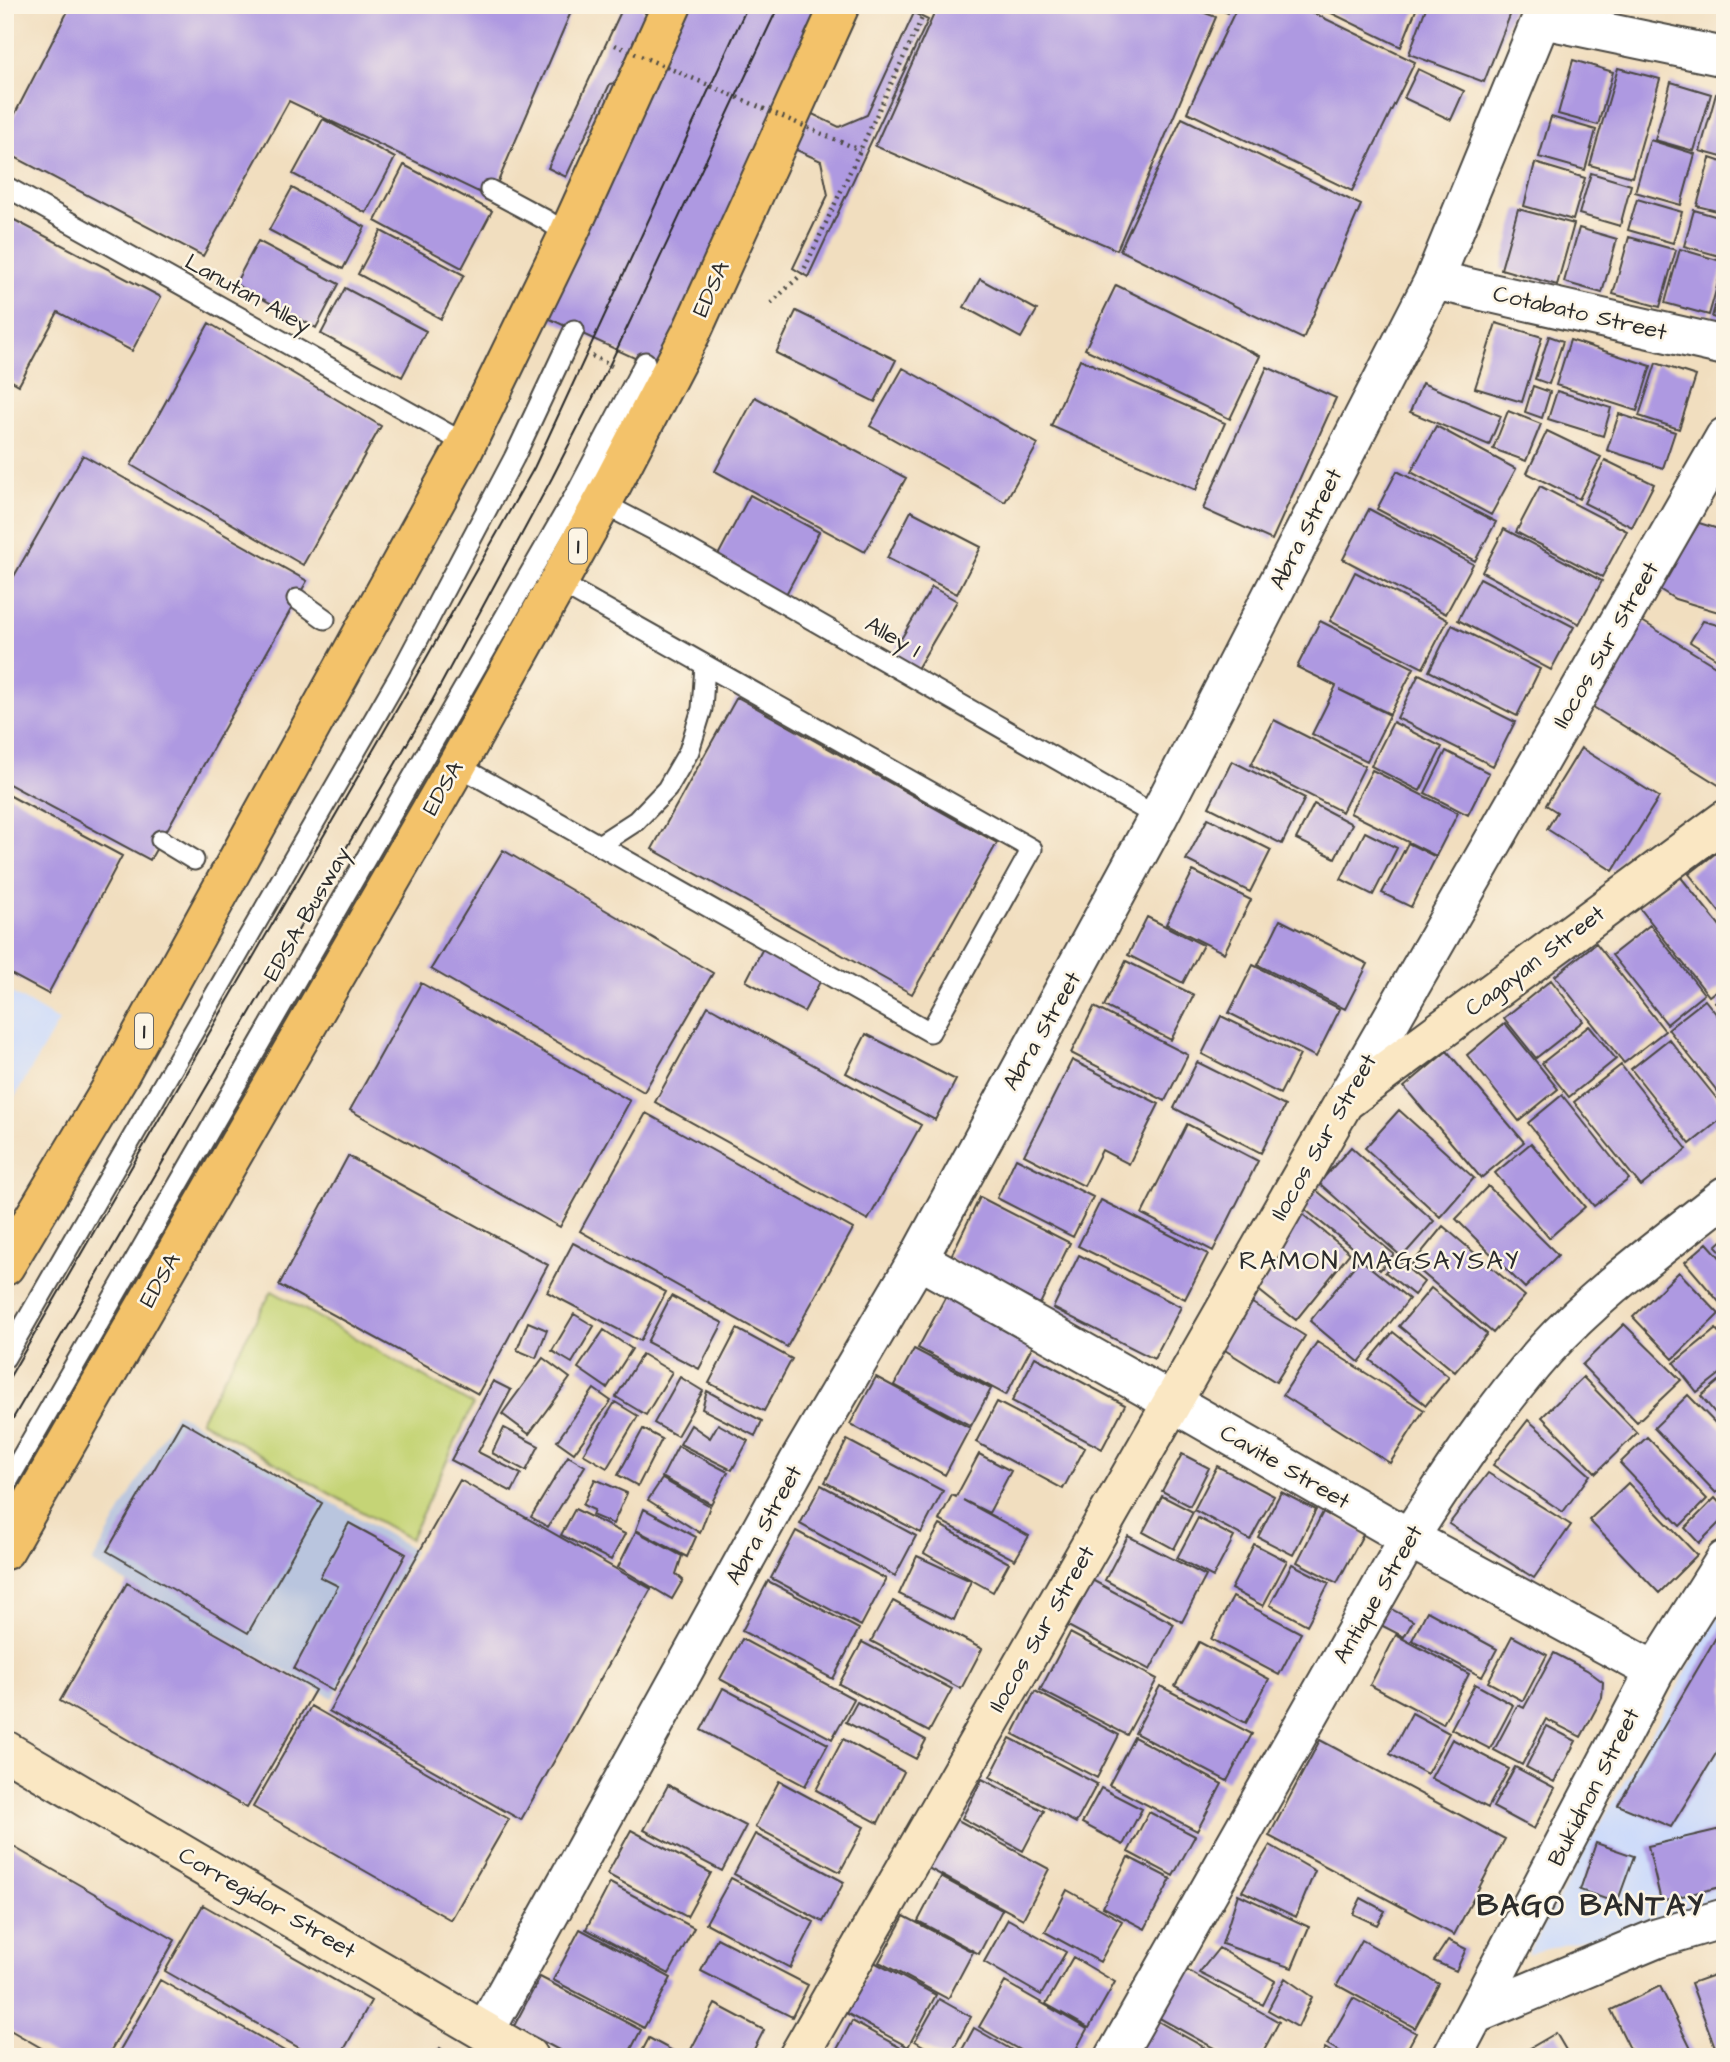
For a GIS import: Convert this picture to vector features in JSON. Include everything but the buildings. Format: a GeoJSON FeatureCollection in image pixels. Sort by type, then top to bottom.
{"type":"FeatureCollection","features":[{"type":"Feature","properties":{"kind":"highway","name":"1"},"geometry":{"type":"LineString","coordinates":[[5,1266],[118,1077],[466,444],[568,235],[673,5]]}},
{"type":"Feature","properties":{"kind":"highway","name":"EDSA"},"geometry":{"type":"LineString","coordinates":[[5,1550],[457,765],[602,503],[692,331],[840,5]]}},
{"type":"Feature","properties":{"kind":"street"},"geometry":{"type":"LineString","coordinates":[[1545,12],[1725,57]]}},
{"type":"Feature","properties":{"kind":"street","name":"Abra Street"},"geometry":{"type":"LineString","coordinates":[[503,2046],[798,1463],[918,1259],[1007,1091],[1054,1011],[1158,817],[1434,280],[1545,12]]}},
{"type":"Feature","properties":{"kind":"street","name":"Cotabato Street"},"geometry":{"type":"LineString","coordinates":[[1434,280],[1725,346]]}},
{"type":"Feature","properties":{"kind":"street","name":"Ilocos Sur Street"},"geometry":{"type":"LineString","coordinates":[[798,2057],[1725,437]]}},
{"type":"Feature","properties":{"kind":"street","name":"Cagayan Street"},"geometry":{"type":"LineString","coordinates":[[1344,1102],[1725,820]]}},
{"type":"Feature","properties":{"kind":"street","name":"Antique Street"},"geometry":{"type":"LineString","coordinates":[[1115,2057],[1409,1538],[1456,1465],[1547,1348],[1605,1293],[1725,1196]]}},
{"type":"Feature","properties":{"kind":"street","name":"Cavite Street"},"geometry":{"type":"LineString","coordinates":[[918,1259],[1409,1538],[1655,1671]]}},
{"type":"Feature","properties":{"kind":"street","name":"Bukidnon Street"},"geometry":{"type":"LineString","coordinates":[[1452,2057],[1655,1671],[1725,1560]]}},
{"type":"Feature","properties":{"kind":"street","name":"Corregidor Street"},"geometry":{"type":"LineString","coordinates":[[5,1749],[503,2046]]}},
{"type":"Feature","properties":{"kind":"street"},"geometry":{"type":"LineString","coordinates":[[1476,2014],[1658,1938],[1725,1918]]}},
{"type":"Feature","properties":{"kind":"lane","name":"Lanutan Alley"},"geometry":{"type":"LineString","coordinates":[[5,186],[466,444]]}},
{"type":"Feature","properties":{"kind":"lane"},"geometry":{"type":"LineString","coordinates":[[490,190],[568,235]]}},
{"type":"Feature","properties":{"kind":"lane"},"geometry":{"type":"LineString","coordinates":[[232,337],[242,319]]}},
{"type":"Feature","properties":{"kind":"lane","name":"EDSA Busway"},"geometry":{"type":"LineString","coordinates":[[5,1358],[399,676],[514,458],[574,330]]}},
{"type":"Feature","properties":{"kind":"lane","name":"EDSA Busway"},"geometry":{"type":"LineString","coordinates":[[5,1486],[579,488],[645,362]]}},
{"type":"Feature","properties":{"kind":"lane","name":"Alley I"},"geometry":{"type":"LineString","coordinates":[[602,503],[681,545],[1158,817]]}},
{"type":"Feature","properties":{"kind":"lane"},"geometry":{"type":"LineString","coordinates":[[457,765],[930,1032],[1032,849],[558,582]]}},
{"type":"Feature","properties":{"kind":"lane"},"geometry":{"type":"LineString","coordinates":[[297,599],[325,619]]}},
{"type":"Feature","properties":{"kind":"lane"},"geometry":{"type":"LineString","coordinates":[[599,845],[636,821],[667,789],[690,751],[702,709],[705,665]]}},
{"type":"Feature","properties":{"kind":"lane"},"geometry":{"type":"LineString","coordinates":[[161,840],[194,860]]}},
{"type":"Feature","properties":{"kind":"path"},"geometry":{"type":"LineString","coordinates":[[771,303],[802,274],[922,18],[923,5]]}},
{"type":"Feature","properties":{"kind":"path"},"geometry":{"type":"LineString","coordinates":[[615,45],[860,150]]}},
{"type":"Feature","properties":{"kind":"shaded area"},"geometry":{"type":"Polygon","coordinates":[[[5,989],[59,1021],[5,1114],[5,989]]]}},
{"type":"Feature","properties":{"kind":"shaded area"},"geometry":{"type":"Polygon","coordinates":[[[176,1412],[414,1550],[333,1698],[92,1563],[176,1412]]]}},
{"type":"Feature","properties":{"kind":"shaded area"},"geometry":{"type":"Polygon","coordinates":[[[1725,1603],[1725,1898],[1643,1925],[1527,1954],[1725,1603]]]}},
{"type":"Feature","properties":{"kind":"green space"},"geometry":{"type":"Polygon","coordinates":[[[272,1291],[473,1405],[410,1539],[200,1420],[272,1291]]]}},
{"type":"Feature","properties":{"kind":"tram line"},"geometry":{"type":"LineString","coordinates":[[5,1385],[534,468],[748,5]]}},
{"type":"Feature","properties":{"kind":"tram line"},"geometry":{"type":"LineString","coordinates":[[5,1432],[432,701],[609,366],[779,5]]}},
{"type":"Feature","properties":{"kind":"district","name":"RAMON MAGSAYSAY"},"geometry":{"type":"Point","coordinates":[1380,1261]}},
{"type":"Feature","properties":{"kind":"district","name":"BAGO BANTAY"},"geometry":{"type":"Point","coordinates":[1591,1906]}}]}
